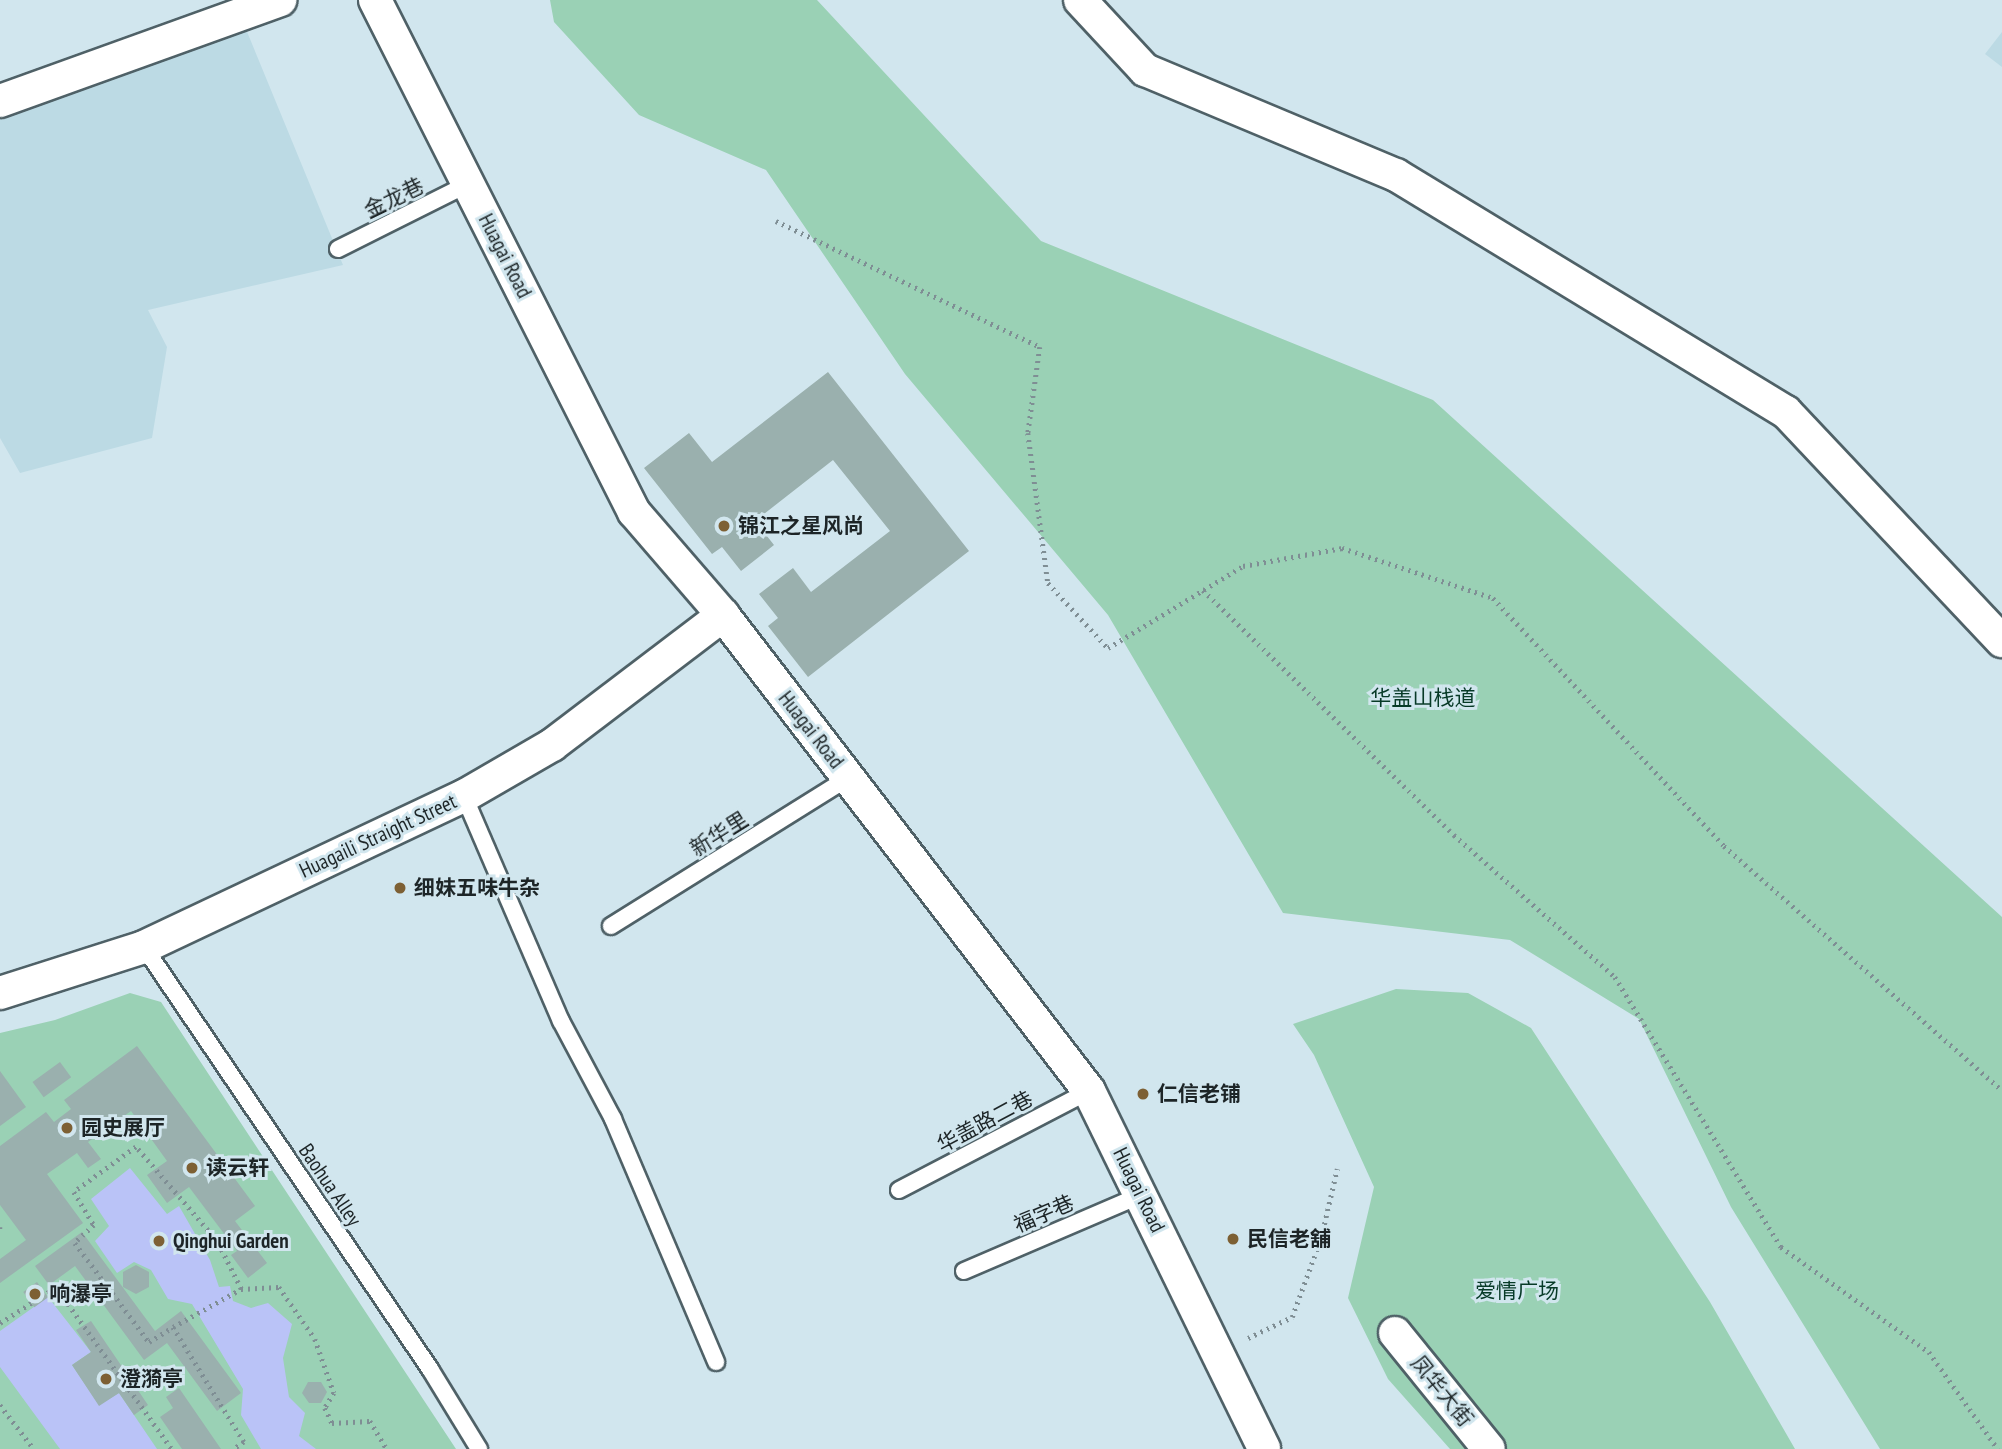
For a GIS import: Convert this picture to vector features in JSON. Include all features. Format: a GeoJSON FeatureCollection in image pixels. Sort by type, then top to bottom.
{"type":"FeatureCollection","features":[{"type":"Feature","properties":{"kind":"street"},"geometry":{"type":"LineString","coordinates":[[0,101],[280,0]]}},
{"type":"Feature","properties":{"kind":"street","name":"Huagai Road"},"geometry":{"type":"LineString","coordinates":[[375,0],[634,512],[723,615],[1089,1091],[1219,1352],[1264,1449]]}},
{"type":"Feature","properties":{"kind":"street"},"geometry":{"type":"LineString","coordinates":[[1080,0],[1145,70],[1396,175],[1786,412],[2002,641]]}},
{"type":"Feature","properties":{"kind":"street","name":"Huagaili Straight Street"},"geometry":{"type":"LineString","coordinates":[[0,993],[144,947],[464,796],[552,745],[723,615]]}},
{"type":"Feature","properties":{"kind":"street","name":"凤华大街"},"geometry":{"type":"LineString","coordinates":[[1395,1333],[1489,1449]]}},
{"type":"Feature","properties":{"kind":"lane","name":"金龙巷"},"geometry":{"type":"LineString","coordinates":[[338,249],[468,184]]}},
{"type":"Feature","properties":{"kind":"lane","name":"新华里"},"geometry":{"type":"LineString","coordinates":[[611,926],[848,778]]}},
{"type":"Feature","properties":{"kind":"lane"},"geometry":{"type":"LineString","coordinates":[[464,796],[561,1021],[613,1119],[716,1362]]}},
{"type":"Feature","properties":{"kind":"lane","name":"Baohua Alley"},"geometry":{"type":"LineString","coordinates":[[144,947],[430,1369],[479,1449]]}},
{"type":"Feature","properties":{"kind":"lane","name":"华盖路二巷"},"geometry":{"type":"LineString","coordinates":[[899,1190],[1089,1091]]}},
{"type":"Feature","properties":{"kind":"lane","name":"福字巷"},"geometry":{"type":"LineString","coordinates":[[964,1271],[1141,1195]]}},
{"type":"Feature","properties":{"kind":"path"},"geometry":{"type":"LineString","coordinates":[[776,221],[1040,347],[1028,432],[1048,583],[1108,648],[1243,566],[1342,548],[1493,598],[1724,846],[2002,1090]]}},
{"type":"Feature","properties":{"kind":"path"},"geometry":{"type":"LineString","coordinates":[[1203,590],[1454,835],[1615,977],[1780,1247],[1930,1352],[1998,1449]]}},
{"type":"Feature","properties":{"kind":"path"},"geometry":{"type":"LineString","coordinates":[[241,1289],[217,1241],[136,1147],[74,1192],[94,1225],[75,1243],[149,1342],[241,1289],[279,1287],[315,1339],[334,1393],[326,1408],[332,1423],[370,1421],[387,1449]]}},
{"type":"Feature","properties":{"kind":"path"},"geometry":{"type":"LineString","coordinates":[[1219,1352],[1293,1317],[1321,1238],[1337,1169]]}},
{"type":"Feature","properties":{"kind":"path"},"geometry":{"type":"LineString","coordinates":[[0,1323],[56,1287],[172,1449]]}},
{"type":"Feature","properties":{"kind":"path"},"geometry":{"type":"LineString","coordinates":[[173,1327],[244,1442],[234,1449]]}},
{"type":"Feature","properties":{"kind":"path"},"geometry":{"type":"LineString","coordinates":[[0,1405],[34,1449]]}},
{"type":"Feature","properties":{"kind":"shaded area"},"geometry":{"type":"Polygon","coordinates":[[[243,22],[343,265],[148,310],[167,347],[152,438],[20,473],[0,438],[0,108],[243,22]]]}},
{"type":"Feature","properties":{"kind":"shaded area"},"geometry":{"type":"Polygon","coordinates":[[[2002,32],[2002,67],[1985,54],[2002,32]]]}},
{"type":"Feature","properties":{"kind":"green space","name":"华盖山栈道"},"geometry":{"type":"Polygon","coordinates":[[[550,0],[817,0],[1041,241],[1433,400],[2002,917],[2002,1449],[1880,1449],[1731,1207],[1639,1019],[1510,940],[1283,913],[1108,615],[905,374],[766,170],[639,115],[554,22],[550,0]]]}},
{"type":"Feature","properties":{"kind":"green space","name":"爱情广场"},"geometry":{"type":"Polygon","coordinates":[[[1396,989],[1468,993],[1531,1028],[1710,1302],[1795,1449],[1450,1449],[1388,1379],[1348,1298],[1374,1187],[1314,1055],[1293,1024],[1396,989]]]}},
{"type":"Feature","properties":{"kind":"green space","name":"Qinghui Garden"},"geometry":{"type":"Polygon","coordinates":[[[130,993],[161,1002],[456,1449],[0,1449],[0,1033],[55,1020],[130,993]]]}},
{"type":"Feature","properties":{"kind":"water"},"geometry":{"type":"Polygon","coordinates":[[[130,1168],[167,1214],[179,1206],[210,1260],[219,1287],[230,1286],[233,1301],[251,1308],[268,1303],[292,1324],[283,1358],[289,1397],[305,1413],[299,1436],[316,1449],[261,1449],[241,1415],[243,1389],[192,1304],[168,1299],[151,1270],[134,1262],[117,1273],[95,1241],[109,1226],[91,1199],[130,1168]]]}},
{"type":"Feature","properties":{"kind":"water"},"geometry":{"type":"Polygon","coordinates":[[[48,1297],[91,1352],[72,1365],[99,1405],[119,1393],[157,1449],[60,1449],[0,1367],[0,1331],[48,1297]]]}},
{"type":"Feature","properties":{"kind":"building","name":"锦江之星风尚"},"geometry":{"type":"Polygon","coordinates":[[[828,372],[969,551],[808,677],[768,626],[778,618],[759,594],[793,568],[811,592],[890,531],[833,460],[755,521],[774,545],[741,571],[722,547],[712,554],[644,468],[689,433],[712,462],[828,372]]]}},
{"type":"Feature","properties":{"kind":"building"},"geometry":{"type":"Polygon","coordinates":[[[137,1046],[255,1206],[235,1221],[267,1263],[248,1278],[231,1255],[237,1251],[189,1187],[167,1203],[147,1175],[167,1161],[131,1111],[88,1142],[101,1159],[88,1168],[77,1153],[47,1174],[83,1223],[0,1283],[0,1259],[26,1240],[0,1205],[0,1146],[46,1112],[54,1122],[71,1109],[64,1100],[137,1046]]]}},
{"type":"Feature","properties":{"kind":"building"},"geometry":{"type":"Polygon","coordinates":[[[60,1062],[71,1077],[44,1097],[32,1082],[60,1062]]]}},
{"type":"Feature","properties":{"kind":"building"},"geometry":{"type":"Polygon","coordinates":[[[0,1071],[26,1107],[0,1126],[0,1071]]]}},
{"type":"Feature","properties":{"kind":"building"},"geometry":{"type":"Polygon","coordinates":[[[82,1232],[155,1331],[181,1311],[241,1393],[217,1411],[167,1343],[144,1360],[75,1266],[49,1285],[35,1266],[82,1232]]]}},
{"type":"Feature","properties":{"kind":"building"},"geometry":{"type":"Polygon","coordinates":[[[136,1265],[149,1272],[149,1287],[136,1294],[123,1287],[123,1272],[136,1265]]]}},
{"type":"Feature","properties":{"kind":"building","name":"响瀑亭"},"geometry":{"type":"Polygon","coordinates":[[[37,1282],[48,1297],[34,1307],[23,1292],[37,1282]]]}},
{"type":"Feature","properties":{"kind":"building","name":"澄漪亭"},"geometry":{"type":"Polygon","coordinates":[[[91,1321],[148,1405],[134,1415],[119,1393],[99,1406],[72,1365],[91,1352],[76,1330],[91,1321]]]}},
{"type":"Feature","properties":{"kind":"building"},"geometry":{"type":"Polygon","coordinates":[[[308,1382],[321,1382],[327,1392],[321,1403],[309,1403],[302,1393],[308,1382]]]}},
{"type":"Feature","properties":{"kind":"building"},"geometry":{"type":"Polygon","coordinates":[[[179,1388],[221,1449],[182,1449],[160,1417],[173,1408],[166,1397],[179,1388]]]}},
{"type":"Feature","properties":{"kind":"place","name":"锦江之星风尚"},"geometry":{"type":"Point","coordinates":[724,526]}},
{"type":"Feature","properties":{"kind":"place","name":"细妹五味牛杂"},"geometry":{"type":"Point","coordinates":[400,888]}},
{"type":"Feature","properties":{"kind":"place","name":"仁信老铺"},"geometry":{"type":"Point","coordinates":[1143,1094]}},
{"type":"Feature","properties":{"kind":"place","name":"园史展厅"},"geometry":{"type":"Point","coordinates":[67,1128]}},
{"type":"Feature","properties":{"kind":"place","name":"读云轩"},"geometry":{"type":"Point","coordinates":[192,1168]}},
{"type":"Feature","properties":{"kind":"place","name":"民信老舖"},"geometry":{"type":"Point","coordinates":[1233,1239]}},
{"type":"Feature","properties":{"kind":"place","name":"Qinghui Garden"},"geometry":{"type":"Point","coordinates":[159,1241]}},
{"type":"Feature","properties":{"kind":"place","name":"响瀑亭"},"geometry":{"type":"Point","coordinates":[35,1294]}},
{"type":"Feature","properties":{"kind":"place","name":"澄漪亭"},"geometry":{"type":"Point","coordinates":[106,1379]}}]}
